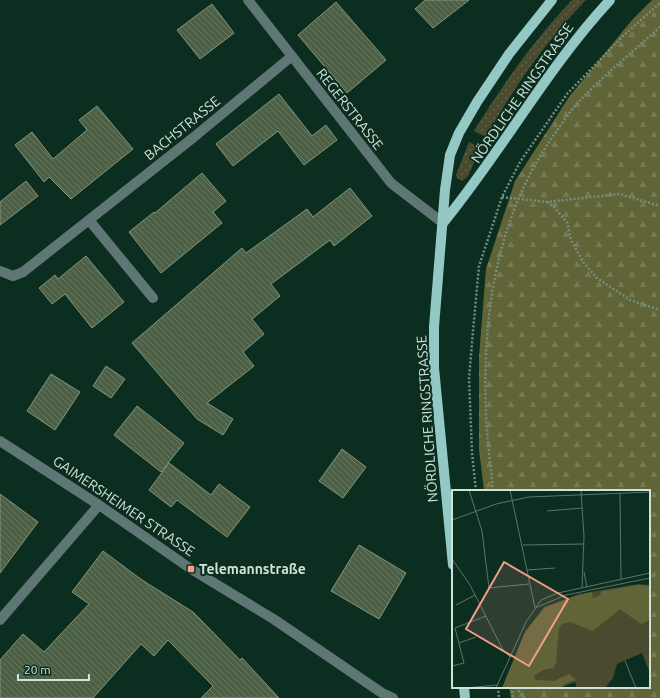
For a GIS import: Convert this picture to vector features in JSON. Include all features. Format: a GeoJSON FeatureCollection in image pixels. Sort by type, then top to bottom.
{"type":"FeatureCollection","features":[{"type":"Feature","properties":{"kind":"main road","name":"NÖRDLICHE RINGSTRASSE"},"geometry":{"type":"LineString","coordinates":[[452,555],[434,368],[434,320],[450,155],[459,133],[477,102],[509,54],[552,0]]}},
{"type":"Feature","properties":{"kind":"main road","name":"NÖRDLICHE RINGSTRASSE"},"geometry":{"type":"LineString","coordinates":[[443,223],[474,184],[547,78],[592,19],[610,0]]}},
{"type":"Feature","properties":{"kind":"main road"},"geometry":{"type":"LineString","coordinates":[[464,688],[465,698]]}},
{"type":"Feature","properties":{"kind":"street","name":"REGERSTRASSE"},"geometry":{"type":"LineString","coordinates":[[248,0],[391,183],[443,223]]}},
{"type":"Feature","properties":{"kind":"street","name":"BACHSTRASSE"},"geometry":{"type":"LineString","coordinates":[[0,271],[13,276],[23,272],[292,56]]}},
{"type":"Feature","properties":{"kind":"street"},"geometry":{"type":"LineString","coordinates":[[89,220],[152,298]]}},
{"type":"Feature","properties":{"kind":"street","name":"GAIMERSHEIMER STRASSE"},"geometry":{"type":"LineString","coordinates":[[0,441],[99,505],[192,569],[275,620],[382,693],[393,698]]}},
{"type":"Feature","properties":{"kind":"street"},"geometry":{"type":"LineString","coordinates":[[0,620],[99,505]]}},
{"type":"Feature","properties":{"kind":"path"},"geometry":{"type":"LineString","coordinates":[[476,490],[472,453],[469,378],[480,266],[502,197],[520,162],[567,94],[623,36],[660,3]]}},
{"type":"Feature","properties":{"kind":"path"},"geometry":{"type":"LineString","coordinates":[[493,490],[486,416],[486,344],[490,299],[506,231],[517,199],[542,152],[577,103],[660,27]]}},
{"type":"Feature","properties":{"kind":"path"},"geometry":{"type":"LineString","coordinates":[[502,197],[547,202],[619,194],[660,206]]}},
{"type":"Feature","properties":{"kind":"path"},"geometry":{"type":"LineString","coordinates":[[547,202],[554,207],[567,222],[572,240],[583,262],[597,278],[630,300],[660,310]]}},
{"type":"Feature","properties":{"kind":"path"},"geometry":{"type":"LineString","coordinates":[[498,688],[499,698]]}},
{"type":"Feature","properties":{"kind":"path"},"geometry":{"type":"LineString","coordinates":[[512,688],[513,698]]}},
{"type":"Feature","properties":{"kind":"path"},"geometry":{"type":"LineString","coordinates":[[517,688],[524,698]]}},
{"type":"Feature","properties":{"kind":"green space"},"geometry":{"type":"Polygon","coordinates":[[[572,0],[586,0],[557,32],[519,82],[486,137],[474,131],[496,96],[520,63],[558,15],[572,0]]]}},
{"type":"Feature","properties":{"kind":"green space"},"geometry":{"type":"Polygon","coordinates":[[[652,0],[660,0],[660,698],[511,698],[509,688],[650,688],[650,490],[484,490],[479,449],[479,357],[486,269],[515,181],[569,97],[632,20],[652,0]]]}},
{"type":"Feature","properties":{"kind":"green space"},"geometry":{"type":"Polygon","coordinates":[[[469,142],[481,148],[468,176],[462,181],[457,178],[456,175],[469,142]]]}},
{"type":"Feature","properties":{"kind":"building"},"geometry":{"type":"Polygon","coordinates":[[[425,0],[469,0],[433,28],[415,9],[425,0]]]}},
{"type":"Feature","properties":{"kind":"building"},"geometry":{"type":"Polygon","coordinates":[[[336,2],[386,60],[347,93],[298,35],[336,2]]]}},
{"type":"Feature","properties":{"kind":"building"},"geometry":{"type":"Polygon","coordinates":[[[212,4],[234,33],[200,59],[177,30],[212,4]]]}},
{"type":"Feature","properties":{"kind":"building"},"geometry":{"type":"Polygon","coordinates":[[[279,94],[312,136],[326,125],[337,140],[304,165],[278,131],[233,166],[216,144],[279,94]]]}},
{"type":"Feature","properties":{"kind":"building"},"geometry":{"type":"Polygon","coordinates":[[[97,106],[133,149],[71,199],[49,177],[44,182],[15,145],[32,132],[53,159],[87,130],[79,120],[97,106]]]}},
{"type":"Feature","properties":{"kind":"building"},"geometry":{"type":"Polygon","coordinates":[[[202,173],[226,201],[213,212],[222,223],[161,273],[129,232],[154,212],[155,213],[202,173]]]}},
{"type":"Feature","properties":{"kind":"building"},"geometry":{"type":"Polygon","coordinates":[[[26,181],[38,196],[0,225],[0,202],[26,181]]]}},
{"type":"Feature","properties":{"kind":"building"},"geometry":{"type":"Polygon","coordinates":[[[350,188],[372,216],[334,246],[330,240],[271,284],[280,296],[252,319],[264,334],[243,352],[254,366],[207,403],[233,419],[223,435],[197,419],[132,343],[242,248],[246,253],[307,209],[313,217],[350,188]]]}},
{"type":"Feature","properties":{"kind":"building"},"geometry":{"type":"Polygon","coordinates":[[[86,256],[124,302],[92,328],[65,294],[52,304],[39,288],[55,275],[58,279],[86,256]]]}},
{"type":"Feature","properties":{"kind":"building"},"geometry":{"type":"Polygon","coordinates":[[[106,366],[125,379],[111,398],[93,386],[106,366]]]}},
{"type":"Feature","properties":{"kind":"building"},"geometry":{"type":"Polygon","coordinates":[[[51,374],[80,392],[55,430],[27,411],[51,374]]]}},
{"type":"Feature","properties":{"kind":"building"},"geometry":{"type":"Polygon","coordinates":[[[137,406],[184,443],[161,472],[114,435],[137,406]]]}},
{"type":"Feature","properties":{"kind":"building"},"geometry":{"type":"Polygon","coordinates":[[[342,449],[366,467],[343,498],[319,481],[342,449]]]}},
{"type":"Feature","properties":{"kind":"building"},"geometry":{"type":"Polygon","coordinates":[[[169,463],[211,495],[219,484],[250,507],[227,537],[177,500],[171,507],[149,490],[169,463]]]}},
{"type":"Feature","properties":{"kind":"building"},"geometry":{"type":"Polygon","coordinates":[[[0,494],[38,522],[0,573],[0,494]]]}},
{"type":"Feature","properties":{"kind":"building"},"geometry":{"type":"Polygon","coordinates":[[[359,545],[406,573],[379,619],[331,591],[359,545]]]}},
{"type":"Feature","properties":{"kind":"building"},"geometry":{"type":"Polygon","coordinates":[[[103,551],[142,580],[193,612],[240,660],[242,658],[279,698],[201,698],[213,686],[168,640],[154,656],[141,644],[93,698],[0,698],[0,660],[23,634],[44,652],[89,604],[72,592],[103,551]]]}},
{"type":"Feature","properties":{"kind":"place","name":"Telemannstraße"},"geometry":{"type":"Point","coordinates":[191,569]}}]}
